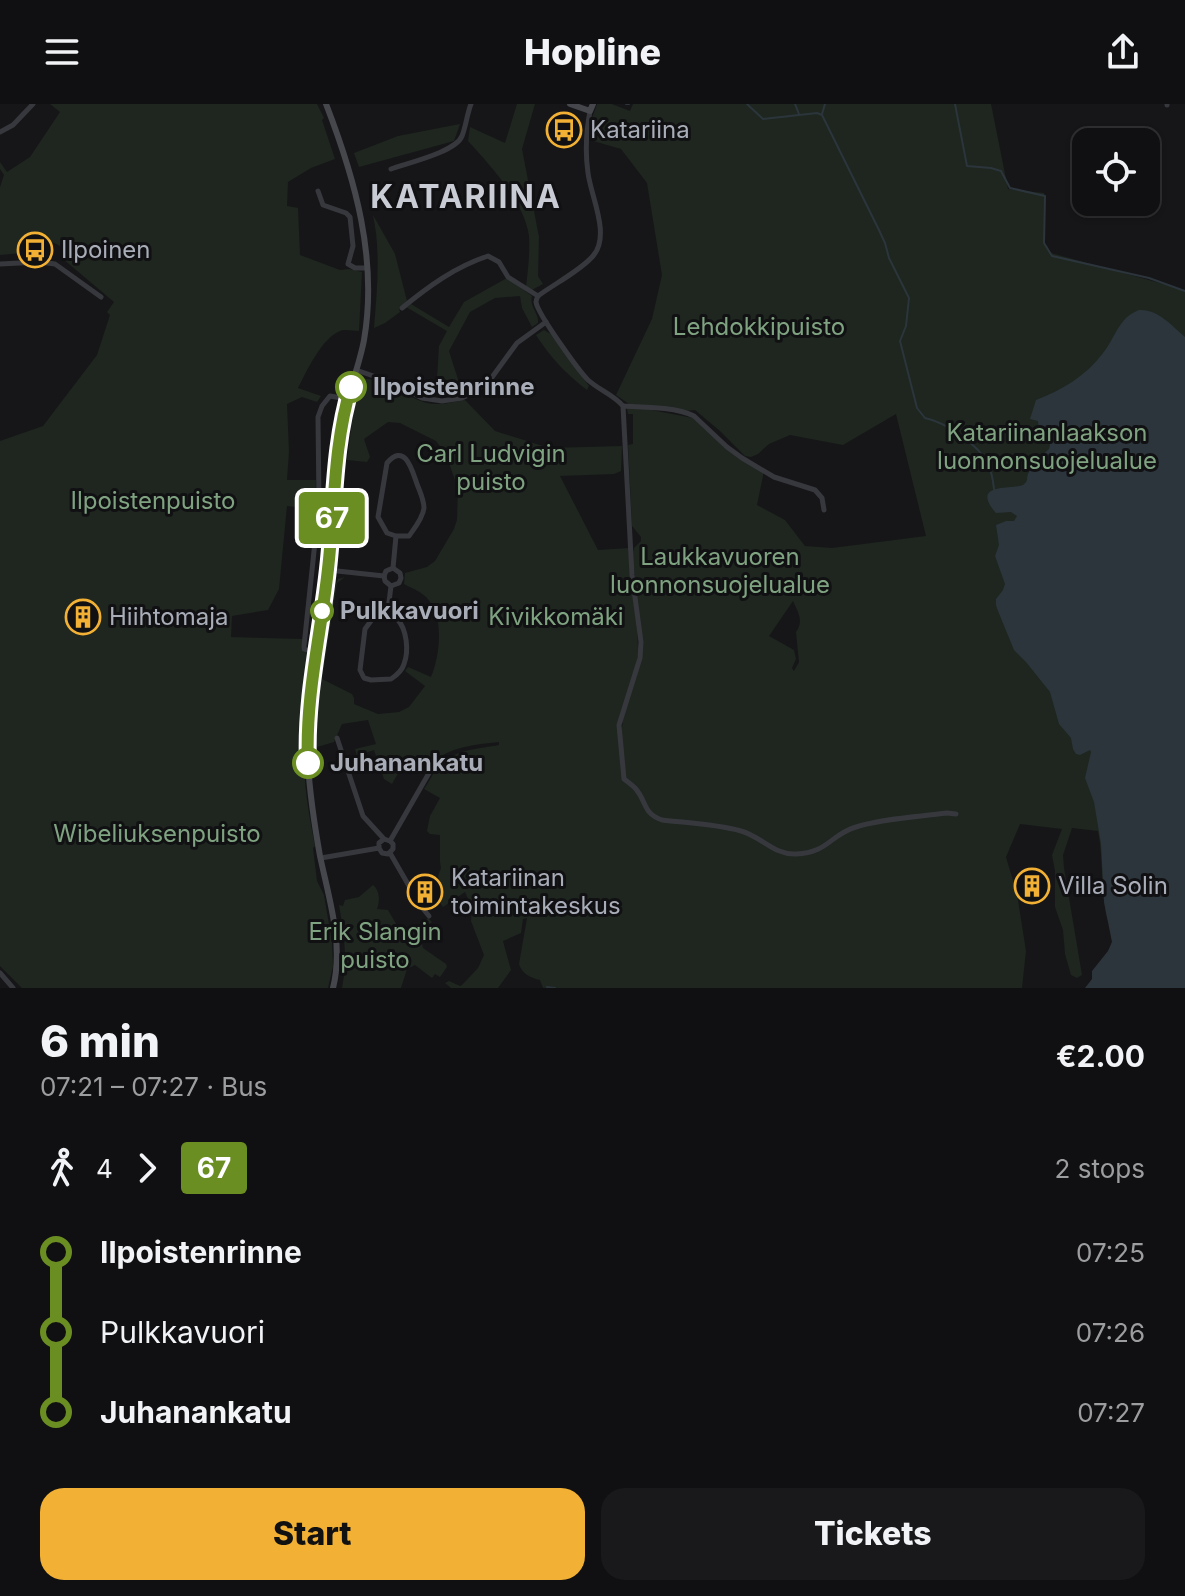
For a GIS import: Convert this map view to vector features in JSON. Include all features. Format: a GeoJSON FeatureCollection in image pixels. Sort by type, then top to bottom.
{"type":"FeatureCollection","features":[{"type":"Feature","properties":{"kind":"main road"},"geometry":{"type":"LineString","coordinates":[[326,104],[358,199],[365,244],[367,317],[362,351],[341,423],[328,570],[308,714],[309,780],[337,951],[333,988]]}},
{"type":"Feature","properties":{"kind":"main road"},"geometry":{"type":"LineString","coordinates":[[570,104],[592,108]]}},
{"type":"Feature","properties":{"kind":"street"},"geometry":{"type":"LineString","coordinates":[[0,132],[13,125],[33,104]]}},
{"type":"Feature","properties":{"kind":"street"},"geometry":{"type":"LineString","coordinates":[[391,169],[457,143],[471,104]]}},
{"type":"Feature","properties":{"kind":"street"},"geometry":{"type":"LineString","coordinates":[[592,108],[586,136],[587,165],[601,230],[599,244],[587,262],[538,296],[537,305],[587,379],[623,406],[632,575],[641,650],[619,725],[624,779],[636,789],[651,816],[746,833],[773,850],[788,854],[816,851],[861,825],[956,814]]}},
{"type":"Feature","properties":{"kind":"street"},"geometry":{"type":"LineString","coordinates":[[318,191],[323,205],[350,217],[353,246],[348,264],[352,268],[366,268]]}},
{"type":"Feature","properties":{"kind":"street"},"geometry":{"type":"LineString","coordinates":[[402,308],[432,284],[469,262],[488,256],[499,262],[508,277],[538,296]]}},
{"type":"Feature","properties":{"kind":"street"},"geometry":{"type":"LineString","coordinates":[[0,264],[55,264],[101,297]]}},
{"type":"Feature","properties":{"kind":"street"},"geometry":{"type":"LineString","coordinates":[[356,370],[422,398],[442,401],[462,398],[490,380],[517,343],[546,322]]}},
{"type":"Feature","properties":{"kind":"street"},"geometry":{"type":"LineString","coordinates":[[316,653],[304,649],[304,646],[319,504],[318,417],[330,396],[347,399]]}},
{"type":"Feature","properties":{"kind":"street"},"geometry":{"type":"LineString","coordinates":[[623,406],[689,413],[742,458],[774,477],[815,490],[822,498],[824,510]]}},
{"type":"Feature","properties":{"kind":"street"},"geometry":{"type":"LineString","coordinates":[[399,456],[410,464],[424,509],[411,534],[396,536],[387,533],[378,517],[387,463],[399,456]]}},
{"type":"Feature","properties":{"kind":"street"},"geometry":{"type":"LineString","coordinates":[[393,568],[396,536]]}},
{"type":"Feature","properties":{"kind":"street"},"geometry":{"type":"LineString","coordinates":[[393,568],[401,578],[397,585],[391,586],[384,576],[386,571],[393,568]]}},
{"type":"Feature","properties":{"kind":"street"},"geometry":{"type":"LineString","coordinates":[[328,570],[384,576]]}},
{"type":"Feature","properties":{"kind":"street"},"geometry":{"type":"LineString","coordinates":[[387,618],[391,586]]}},
{"type":"Feature","properties":{"kind":"street"},"geometry":{"type":"LineString","coordinates":[[373,618],[387,618],[397,619],[404,629],[404,667],[391,679],[364,678],[360,670],[365,627],[373,618]]}},
{"type":"Feature","properties":{"kind":"street"},"geometry":{"type":"LineString","coordinates":[[337,738],[363,816],[393,847],[390,853]]}},
{"type":"Feature","properties":{"kind":"street"},"geometry":{"type":"LineString","coordinates":[[390,853],[382,853],[379,843],[387,840],[429,773]]}},
{"type":"Feature","properties":{"kind":"street"},"geometry":{"type":"LineString","coordinates":[[321,858],[379,848]]}},
{"type":"Feature","properties":{"kind":"street"},"geometry":{"type":"LineString","coordinates":[[390,853],[429,916]]}},
{"type":"Feature","properties":{"kind":"street"},"geometry":{"type":"LineString","coordinates":[[0,973],[13,988]]}},
{"type":"Feature","properties":{"kind":"green space"},"geometry":{"type":"Polygon","coordinates":[[[50,104],[317,104],[324,118],[322,120],[335,159],[311,168],[288,182],[287,206],[298,208],[300,255],[340,270],[362,272],[359,331],[342,330],[333,335],[310,365],[298,388],[321,396],[317,402],[302,397],[287,404],[287,480],[316,480],[315,509],[287,506],[279,589],[268,610],[232,616],[231,637],[303,639],[301,649],[309,654],[305,776],[317,881],[324,895],[332,942],[333,966],[328,988],[22,988],[0,966],[0,441],[43,426],[97,355],[110,315],[107,312],[114,302],[63,259],[61,247],[55,243],[45,242],[22,253],[0,255],[0,187],[4,175],[0,162],[7,172],[30,157],[60,112],[50,104]]]}},
{"type":"Feature","properties":{"kind":"green space"},"geometry":{"type":"Polygon","coordinates":[[[517,104],[535,104],[522,149],[539,237],[538,276],[543,284],[532,290],[526,287],[529,236],[521,211],[505,185],[468,141],[470,127],[505,143],[517,104]]]}},
{"type":"Feature","properties":{"kind":"green space"},"geometry":{"type":"Polygon","coordinates":[[[597,104],[612,104],[630,111],[633,104],[991,104],[1008,189],[1044,193],[1044,243],[1051,253],[1185,290],[1185,771],[1129,933],[1092,979],[1112,940],[1104,899],[1098,831],[1072,828],[1063,855],[1082,975],[1077,978],[1071,975],[1063,930],[1055,907],[1052,855],[1062,829],[1020,824],[1006,857],[1017,894],[1026,951],[1022,988],[543,988],[540,980],[527,975],[519,964],[527,918],[523,919],[521,933],[503,941],[511,970],[498,988],[451,988],[445,983],[449,981],[462,985],[478,968],[484,955],[471,921],[472,908],[465,892],[443,907],[438,900],[442,887],[438,876],[441,868],[440,835],[427,831],[430,816],[440,798],[424,789],[444,761],[467,751],[499,745],[499,742],[448,752],[425,772],[405,761],[392,784],[384,779],[374,750],[357,756],[355,749],[376,744],[368,720],[342,724],[334,742],[317,747],[315,743],[326,629],[331,602],[338,579],[345,577],[337,583],[322,679],[352,694],[354,704],[378,714],[399,712],[409,707],[425,686],[405,671],[408,667],[431,677],[439,636],[432,605],[424,595],[404,584],[405,573],[427,567],[435,561],[457,520],[458,489],[446,454],[436,441],[400,423],[388,422],[364,439],[370,457],[367,462],[347,460],[355,399],[361,380],[376,380],[427,403],[465,400],[495,431],[549,448],[622,446],[621,471],[614,474],[560,476],[598,550],[629,548],[638,648],[618,740],[621,739],[623,718],[641,660],[633,554],[641,537],[632,526],[628,445],[633,444],[633,414],[628,414],[627,408],[693,418],[714,437],[764,471],[757,505],[785,520],[805,546],[832,548],[926,536],[896,414],[843,445],[790,435],[769,444],[751,457],[745,456],[695,410],[629,404],[616,395],[652,319],[662,275],[647,183],[621,149],[590,140],[597,104]],[[793,601],[769,636],[794,650],[794,671],[799,662],[796,632],[800,620],[793,601]]]}},
{"type":"Feature","properties":{"kind":"green space"},"geometry":{"type":"Polygon","coordinates":[[[460,124],[454,141],[359,167],[354,153],[398,136],[460,124]]]}},
{"type":"Feature","properties":{"kind":"green space"},"geometry":{"type":"Polygon","coordinates":[[[373,215],[395,254],[407,301],[399,308],[400,312],[374,328],[378,257],[373,215]]]}},
{"type":"Feature","properties":{"kind":"green space"},"geometry":{"type":"Polygon","coordinates":[[[507,278],[532,296],[538,323],[532,327],[522,308],[520,296],[495,298],[470,312],[449,351],[462,392],[436,396],[439,346],[447,331],[406,307],[411,304],[449,327],[464,302],[507,278]]]}},
{"type":"Feature","properties":{"kind":"green space"},"geometry":{"type":"Polygon","coordinates":[[[544,330],[551,334],[589,386],[587,390],[559,365],[542,344],[536,335],[544,330]]]}},
{"type":"Feature","properties":{"kind":"green space","name":"Erik Slangin puisto"},"geometry":{"type":"Polygon","coordinates":[[[373,885],[379,896],[377,909],[388,910],[402,934],[409,933],[428,918],[432,922],[419,932],[417,939],[423,948],[446,964],[440,977],[435,974],[432,978],[415,965],[407,969],[401,988],[342,988],[345,957],[339,905],[343,906],[345,900],[359,897],[373,885]]]}},
{"type":"Feature","properties":{"kind":"shaded area"},"geometry":{"type":"Polygon","coordinates":[[[1139,310],[1158,315],[1185,337],[1185,988],[1085,988],[1092,979],[1092,971],[1112,942],[1104,902],[1101,844],[1094,802],[1085,778],[1091,752],[1076,754],[1071,738],[1059,724],[1050,692],[1014,650],[998,611],[996,599],[1005,584],[995,556],[999,545],[996,525],[1014,521],[1017,516],[1011,512],[996,513],[987,496],[996,489],[1025,484],[1032,467],[1049,449],[1038,421],[1030,419],[1036,400],[1064,387],[1089,369],[1126,318],[1139,310]]]}},
{"type":"Feature","properties":{"kind":"waterway"},"geometry":{"type":"LineString","coordinates":[[747,104],[763,119],[822,115],[909,298],[906,326],[900,341],[917,408],[925,418],[951,429],[977,449],[989,467],[994,489]]}},
{"type":"Feature","properties":{"kind":"waterway"},"geometry":{"type":"LineString","coordinates":[[795,104],[799,114]]}},
{"type":"Feature","properties":{"kind":"waterway"},"geometry":{"type":"LineString","coordinates":[[822,114],[825,104]]}},
{"type":"Feature","properties":{"kind":"waterway"},"geometry":{"type":"LineString","coordinates":[[955,104],[967,166],[1001,171],[1010,188],[1045,196],[1044,243],[1052,256],[1149,278],[1185,291]]}},
{"type":"Feature","properties":{"kind":"waterway"},"geometry":{"type":"LineString","coordinates":[[547,987],[555,988]]}},
{"type":"Feature","properties":{"kind":"bus line","name":"67"},"geometry":{"type":"LineString","coordinates":[[308,763],[308,714],[328,570],[338,437],[351,387]]}},
{"type":"Feature","properties":{"kind":"place","name":"Katariina"},"geometry":{"type":"Point","coordinates":[564,130]}},
{"type":"Feature","properties":{"kind":"place","name":"Ilpoinen"},"geometry":{"type":"Point","coordinates":[35,250]}},
{"type":"Feature","properties":{"kind":"place","name":"Ilpoistenrinne"},"geometry":{"type":"Point","coordinates":[351,387]}},
{"type":"Feature","properties":{"kind":"place","name":"Pulkkavuori"},"geometry":{"type":"Point","coordinates":[322,611]}},
{"type":"Feature","properties":{"kind":"place","name":"Hiihtomaja"},"geometry":{"type":"Point","coordinates":[83,617]}},
{"type":"Feature","properties":{"kind":"place","name":"Juhanankatu"},"geometry":{"type":"Point","coordinates":[308,763]}},
{"type":"Feature","properties":{"kind":"place","name":"Villa Solin"},"geometry":{"type":"Point","coordinates":[1032,886]}},
{"type":"Feature","properties":{"kind":"place","name":"Katariinan toimintakeskus"},"geometry":{"type":"Point","coordinates":[425,892]}},
{"type":"Feature","properties":{"kind":"district","name":"KATARIINA"},"geometry":{"type":"Point","coordinates":[466,197]}},
{"type":"Feature","properties":{"kind":"park label","name":"Lehdokkipuisto"},"geometry":{"type":"Point","coordinates":[759,327]}},
{"type":"Feature","properties":{"kind":"park label","name":"Katariinanlaakson luonnonsuojelualue"},"geometry":{"type":"Point","coordinates":[1047,447]}},
{"type":"Feature","properties":{"kind":"park label","name":"Carl Ludvigin puisto"},"geometry":{"type":"Point","coordinates":[491,468]}},
{"type":"Feature","properties":{"kind":"park label","name":"Ilpoistenpuisto"},"geometry":{"type":"Point","coordinates":[153,501]}},
{"type":"Feature","properties":{"kind":"park label","name":"Laukkavuoren luonnonsuojelualue"},"geometry":{"type":"Point","coordinates":[720,571]}},
{"type":"Feature","properties":{"kind":"park label","name":"Kivikkomäki"},"geometry":{"type":"Point","coordinates":[556,617]}},
{"type":"Feature","properties":{"kind":"park label","name":"Wibeliuksenpuisto"},"geometry":{"type":"Point","coordinates":[157,834]}}]}
